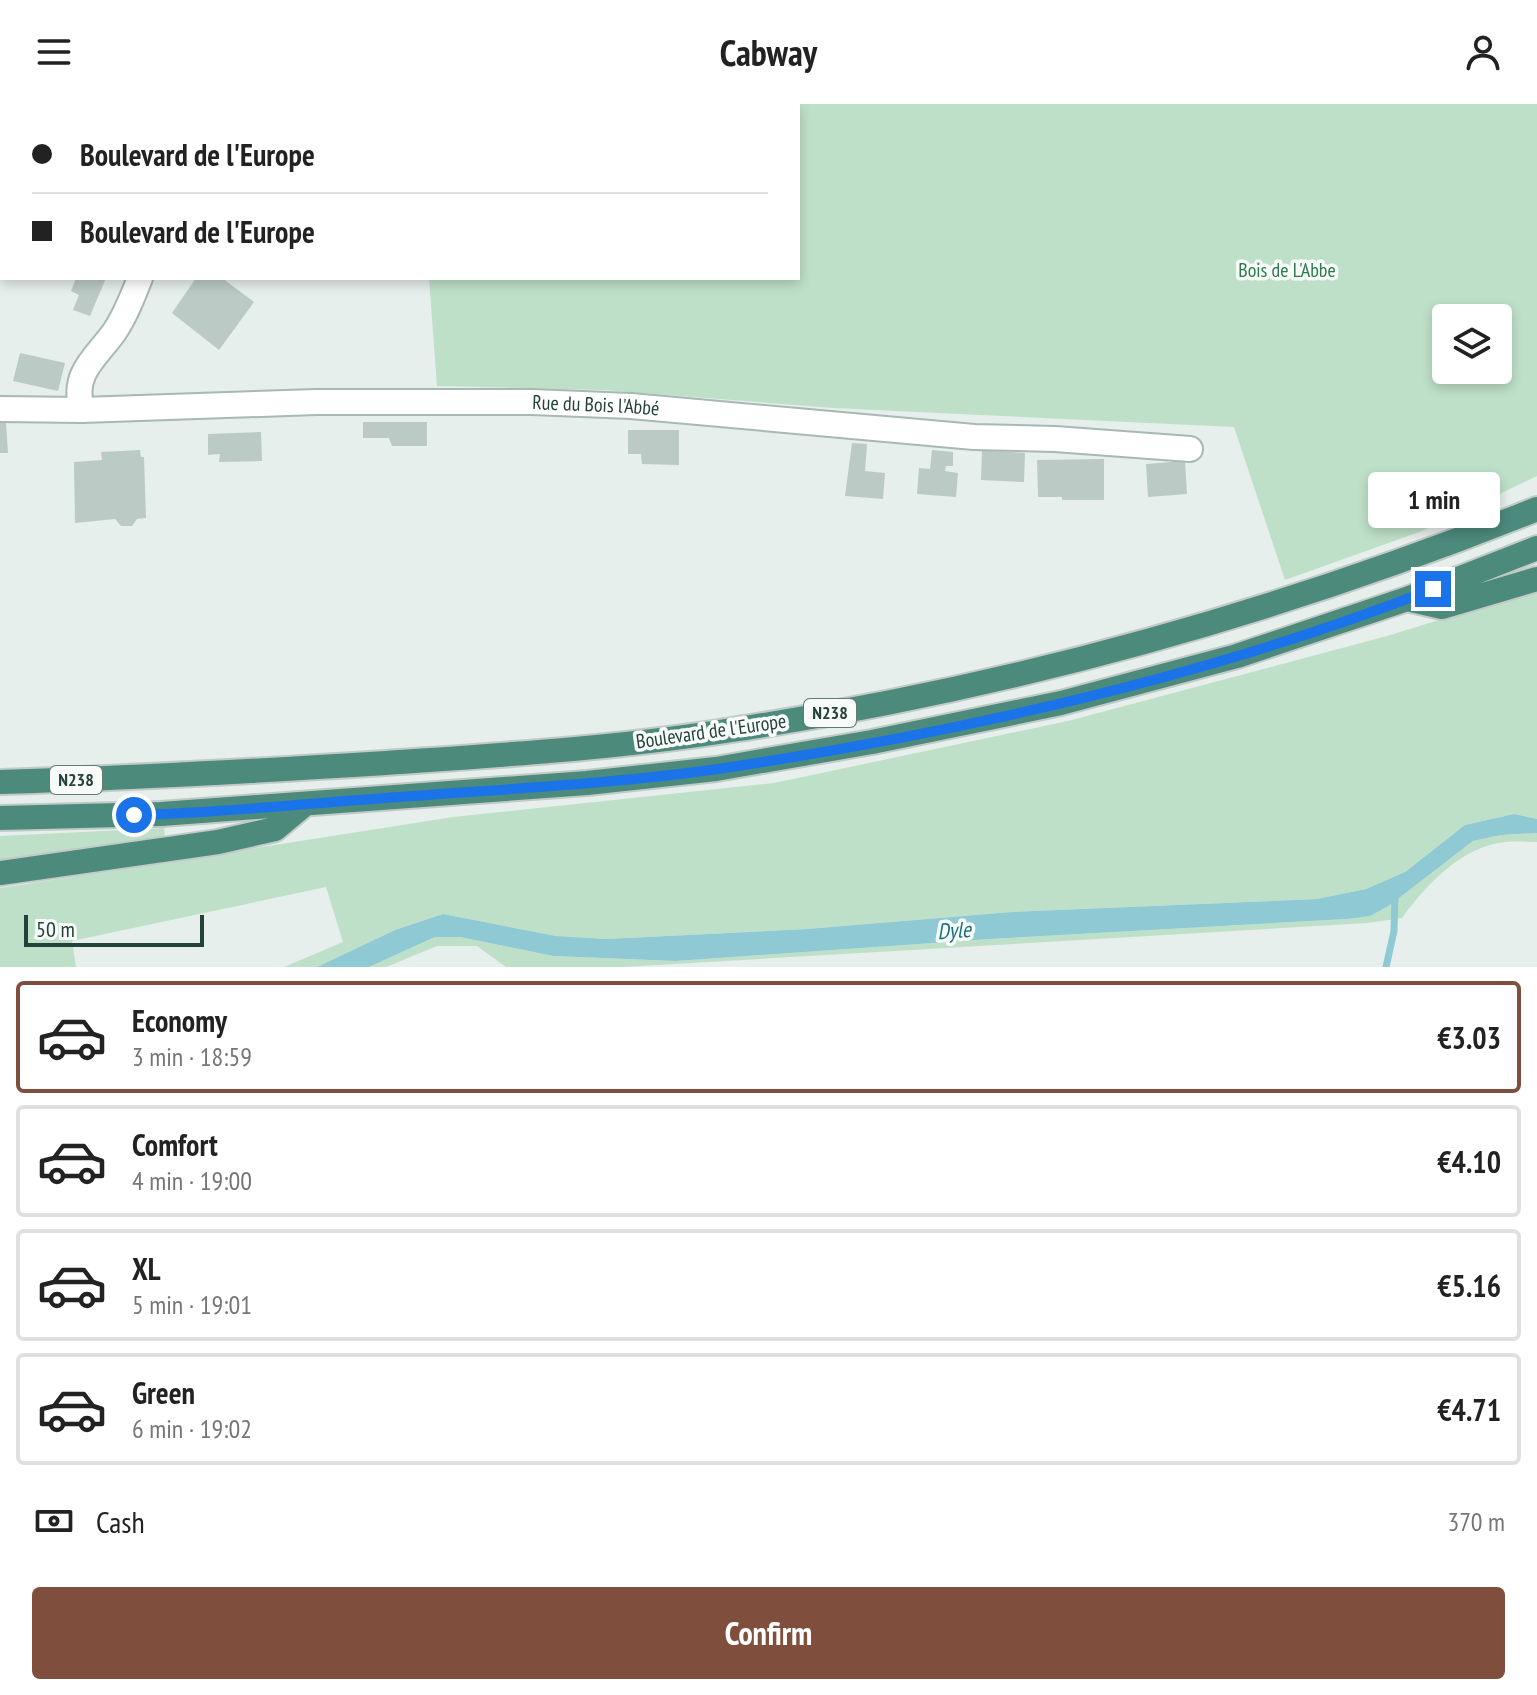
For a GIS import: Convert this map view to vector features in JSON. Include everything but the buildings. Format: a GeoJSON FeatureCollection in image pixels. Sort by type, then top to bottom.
{"type":"FeatureCollection","features":[{"type":"Feature","properties":{"kind":"highway","name":"Boulevard de l'Europe"},"geometry":{"type":"LineString","coordinates":[[0,782],[168,777],[476,757],[729,731],[863,707],[1052,667],[1221,622],[1391,565],[1537,509]]}},
{"type":"Feature","properties":{"kind":"highway","name":"Boulevard de l'Europe"},"geometry":{"type":"LineString","coordinates":[[0,818],[161,814],[587,783],[716,769],[872,742],[1061,703],[1222,660],[1407,599],[1537,548]]}},
{"type":"Feature","properties":{"kind":"highway"},"geometry":{"type":"LineString","coordinates":[[1407,599],[1442,607],[1537,579]]}},
{"type":"Feature","properties":{"kind":"highway"},"geometry":{"type":"LineString","coordinates":[[0,873],[218,842],[275,829],[305,804]]}},
{"type":"Feature","properties":{"kind":"street"},"geometry":{"type":"LineString","coordinates":[[82,410],[77,393],[82,374],[116,330],[139,280]]}},
{"type":"Feature","properties":{"kind":"street","name":"Rue du Bois l'Abbé"},"geometry":{"type":"LineString","coordinates":[[0,409],[82,410],[316,402],[617,405],[974,437],[1055,439],[1190,449]]}},
{"type":"Feature","properties":{"kind":"green space","name":"Bois de L'Abbe"},"geometry":{"type":"Polygon","coordinates":[[[800,104],[1537,104],[1537,476],[1422,531],[1285,580],[1234,427],[833,408],[603,390],[437,386],[429,280],[800,280],[800,104]]]}},
{"type":"Feature","properties":{"kind":"green space"},"geometry":{"type":"Polygon","coordinates":[[[1537,590],[1537,819],[1514,814],[1465,825],[1405,872],[1366,889],[1317,899],[1012,912],[807,929],[606,939],[556,936],[443,914],[395,930],[317,967],[284,967],[343,942],[326,887],[72,941],[76,967],[0,967],[0,888],[453,817],[774,783],[1068,721],[1387,636],[1537,590]]]}},
{"type":"Feature","properties":{"kind":"green space"},"geometry":{"type":"Polygon","coordinates":[[[164,828],[165,838],[0,865],[0,836],[164,828]]]}},
{"type":"Feature","properties":{"kind":"green space"},"geometry":{"type":"Polygon","coordinates":[[[1537,833],[1537,842],[1505,842],[1474,851],[1434,880],[1402,918],[1367,923],[624,967],[506,967],[477,946],[437,946],[386,967],[369,967],[435,937],[460,937],[553,956],[676,961],[1347,919],[1390,905],[1473,841],[1501,835],[1537,833]]]}},
{"type":"Feature","properties":{"kind":"water","name":"Dyle"},"geometry":{"type":"Polygon","coordinates":[[[1514,814],[1537,819],[1537,833],[1501,835],[1473,841],[1390,905],[1370,916],[1347,919],[676,961],[553,956],[460,937],[435,937],[369,967],[317,967],[395,930],[443,914],[556,936],[606,939],[807,929],[1012,912],[1317,899],[1366,889],[1405,872],[1465,825],[1514,814]]]}},
{"type":"Feature","properties":{"kind":"waterway"},"geometry":{"type":"LineString","coordinates":[[1386,967],[1394,931],[1395,894]]}},
{"type":"Feature","properties":{"kind":"route"},"geometry":{"type":"LineString","coordinates":[[134,815],[587,783],[716,769],[872,742],[1061,703],[1237,656],[1433,589]]}}]}
